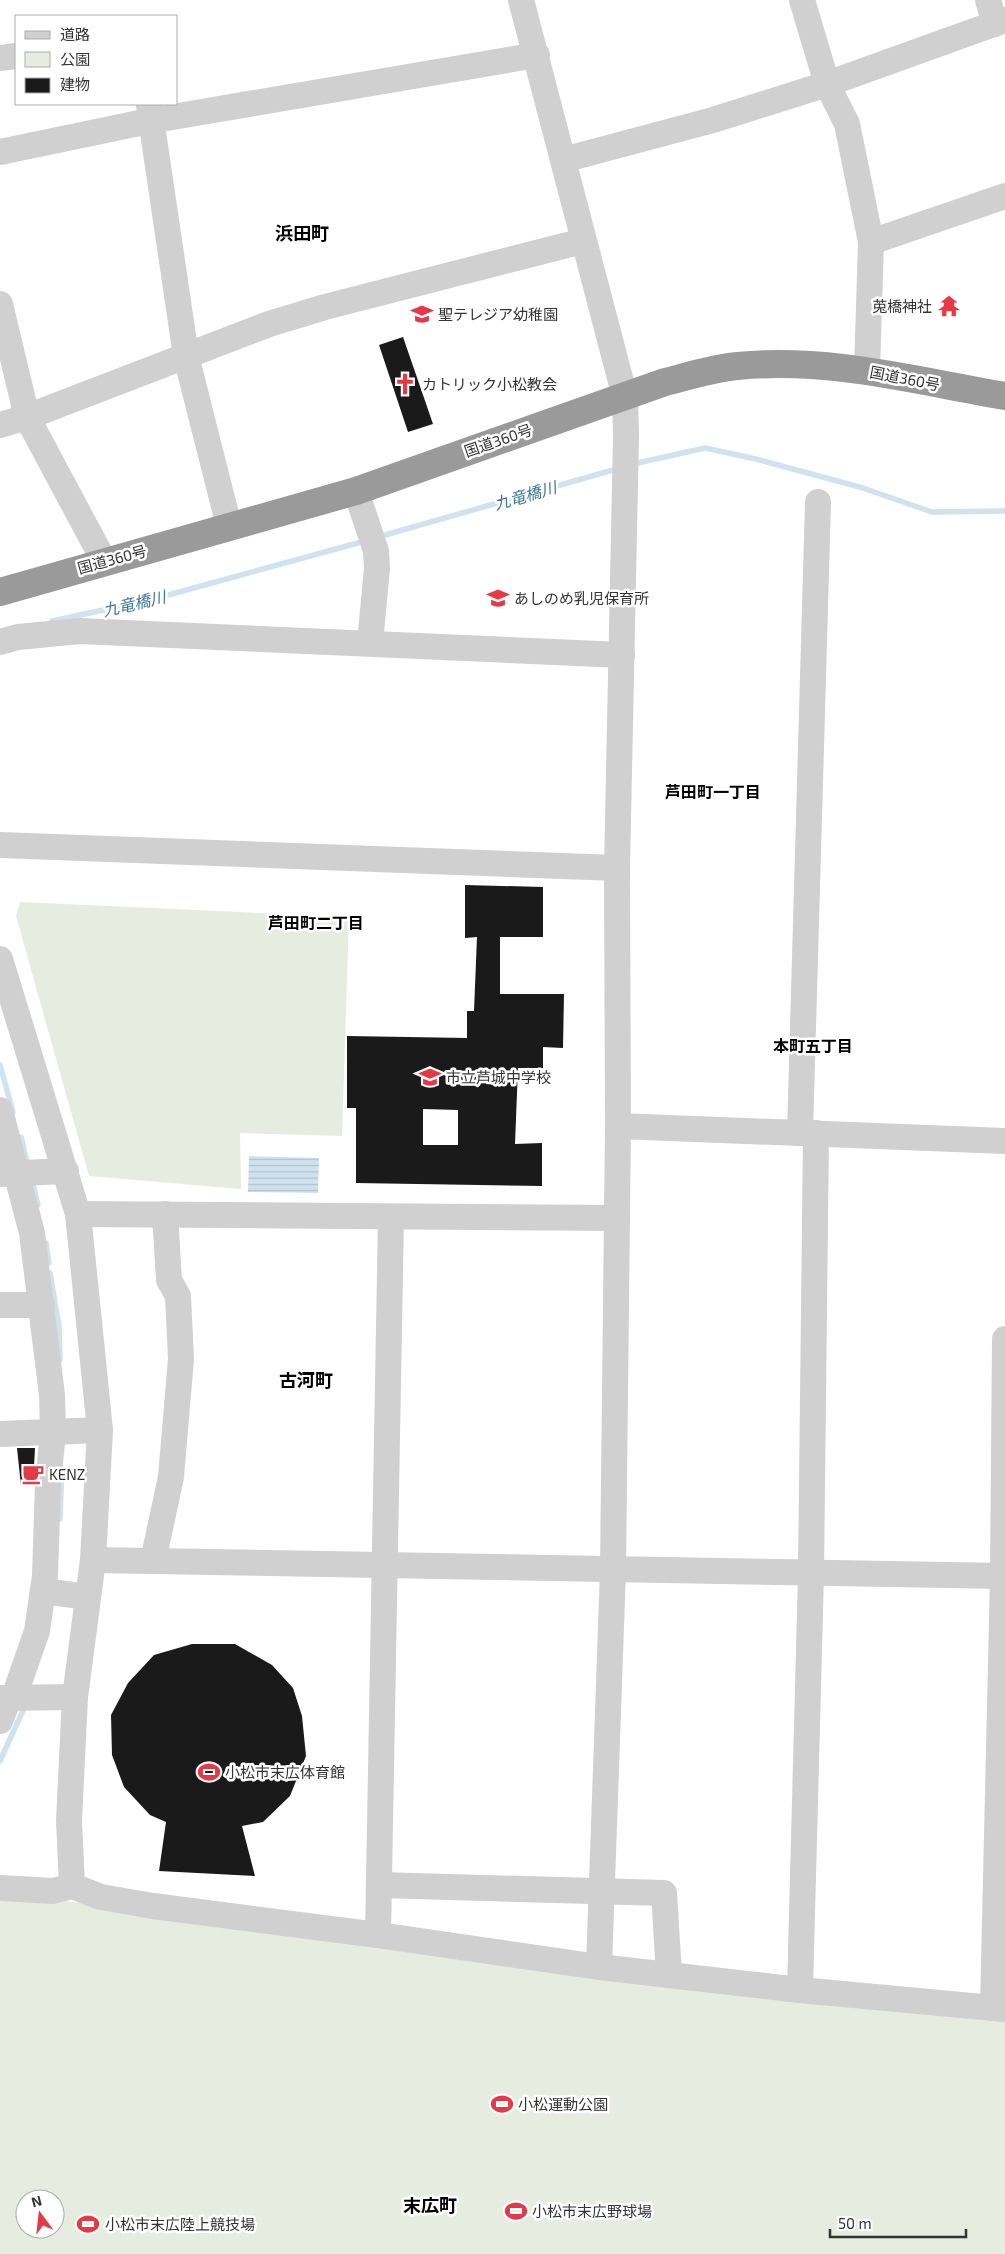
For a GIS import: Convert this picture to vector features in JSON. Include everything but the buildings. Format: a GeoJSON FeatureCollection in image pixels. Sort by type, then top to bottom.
{"type":"FeatureCollection","features":[{"type":"Feature","properties":{"kind":"highway","name":"国道360号"},"geometry":{"type":"LineString","coordinates":[[0,592],[356,491],[664,382],[710,370],[737,366],[790,363],[866,370],[1005,396]]}},
{"type":"Feature","properties":{"kind":"street"},"geometry":{"type":"LineString","coordinates":[[521,0],[537,55],[583,241],[625,397],[626,453],[617,868],[618,1126],[613,1570],[598,1967]]}},
{"type":"Feature","properties":{"kind":"street"},"geometry":{"type":"LineString","coordinates":[[802,0],[827,84],[847,124],[872,242],[866,370]]}},
{"type":"Feature","properties":{"kind":"street"},"geometry":{"type":"LineString","coordinates":[[563,160],[713,120],[827,84],[996,15]]}},
{"type":"Feature","properties":{"kind":"street"},"geometry":{"type":"LineString","coordinates":[[0,152],[150,112],[537,55]]}},
{"type":"Feature","properties":{"kind":"street"},"geometry":{"type":"LineString","coordinates":[[0,58],[15,56]]}},
{"type":"Feature","properties":{"kind":"street"},"geometry":{"type":"LineString","coordinates":[[150,112],[186,356],[229,526]]}},
{"type":"Feature","properties":{"kind":"street"},"geometry":{"type":"LineString","coordinates":[[872,242],[1005,196]]}},
{"type":"Feature","properties":{"kind":"street"},"geometry":{"type":"LineString","coordinates":[[0,425],[26,417],[269,324],[325,307],[583,241]]}},
{"type":"Feature","properties":{"kind":"street"},"geometry":{"type":"LineString","coordinates":[[0,304],[26,417],[104,561]]}},
{"type":"Feature","properties":{"kind":"street"},"geometry":{"type":"LineString","coordinates":[[356,491],[376,551],[377,568],[370,643]]}},
{"type":"Feature","properties":{"kind":"street"},"geometry":{"type":"LineString","coordinates":[[800,1990],[811,1574],[808,1133],[818,502]]}},
{"type":"Feature","properties":{"kind":"street"},"geometry":{"type":"LineString","coordinates":[[0,642],[18,637],[80,630],[622,655]]}},
{"type":"Feature","properties":{"kind":"street"},"geometry":{"type":"LineString","coordinates":[[0,845],[617,868]]}},
{"type":"Feature","properties":{"kind":"street"},"geometry":{"type":"LineString","coordinates":[[0,960],[78,1214],[100,1430],[93,1560],[60,1593],[37,1631],[6,1703],[75,1697]]}},
{"type":"Feature","properties":{"kind":"street"},"geometry":{"type":"LineString","coordinates":[[0,1110],[8,1173],[32,1233],[52,1395],[53,1432],[48,1483],[48,1540],[60,1593],[75,1697],[69,1821],[72,1886]]}},
{"type":"Feature","properties":{"kind":"street"},"geometry":{"type":"LineString","coordinates":[[618,1126],[1005,1141]]}},
{"type":"Feature","properties":{"kind":"street"},"geometry":{"type":"LineString","coordinates":[[8,1173],[66,1171]]}},
{"type":"Feature","properties":{"kind":"street"},"geometry":{"type":"LineString","coordinates":[[78,1214],[617,1218]]}},
{"type":"Feature","properties":{"kind":"street"},"geometry":{"type":"LineString","coordinates":[[153,1561],[171,1477],[181,1358],[178,1296],[169,1280],[164,1214]]}},
{"type":"Feature","properties":{"kind":"street"},"geometry":{"type":"LineString","coordinates":[[378,1935],[391,1216]]}},
{"type":"Feature","properties":{"kind":"street"},"geometry":{"type":"LineString","coordinates":[[0,1305],[42,1305]]}},
{"type":"Feature","properties":{"kind":"street"},"geometry":{"type":"LineString","coordinates":[[0,1888],[53,1891],[72,1886],[101,1897],[153,1906],[378,1935],[598,1967],[800,1990],[999,2008],[1005,1339]]}},
{"type":"Feature","properties":{"kind":"street"},"geometry":{"type":"LineString","coordinates":[[0,1434],[100,1430]]}},
{"type":"Feature","properties":{"kind":"street"},"geometry":{"type":"LineString","coordinates":[[93,1560],[1004,1576]]}},
{"type":"Feature","properties":{"kind":"street"},"geometry":{"type":"LineString","coordinates":[[380,1885],[664,1893],[669,1975]]}},
{"type":"Feature","properties":{"kind":"green space"},"geometry":{"type":"Polygon","coordinates":[[[20,902],[349,917],[342,1136],[240,1133],[241,1189],[89,1176],[16,916],[20,902]]]}},
{"type":"Feature","properties":{"kind":"green space","name":"小松運動公園"},"geometry":{"type":"Polygon","coordinates":[[[0,1894],[378,1935],[1005,2009],[1005,2254],[0,2254],[0,1894]]]}},
{"type":"Feature","properties":{"kind":"water"},"geometry":{"type":"Polygon","coordinates":[[[249,1156],[319,1158],[318,1193],[248,1192],[249,1156]]]}},
{"type":"Feature","properties":{"kind":"waterway","name":"九竜橋川"},"geometry":{"type":"LineString","coordinates":[[633,464],[705,448],[756,459],[863,488],[932,512],[1005,511]]}},
{"type":"Feature","properties":{"kind":"waterway","name":"九竜橋川"},"geometry":{"type":"LineString","coordinates":[[378,537],[620,468]]}},
{"type":"Feature","properties":{"kind":"waterway","name":"九竜橋川"},"geometry":{"type":"LineString","coordinates":[[52,621],[150,600],[365,541]]}},
{"type":"Feature","properties":{"kind":"waterway"},"geometry":{"type":"LineString","coordinates":[[0,1065],[13,1112]]}},
{"type":"Feature","properties":{"kind":"waterway"},"geometry":{"type":"LineString","coordinates":[[21,1137],[27,1162]]}},
{"type":"Feature","properties":{"kind":"waterway"},"geometry":{"type":"LineString","coordinates":[[33,1184],[38,1205]]}},
{"type":"Feature","properties":{"kind":"waterway"},"geometry":{"type":"LineString","coordinates":[[46,1243],[49,1263]]}},
{"type":"Feature","properties":{"kind":"waterway"},"geometry":{"type":"LineString","coordinates":[[50,1273],[59,1327],[60,1360]]}},
{"type":"Feature","properties":{"kind":"waterway"},"geometry":{"type":"LineString","coordinates":[[60,1519],[62,1468]]}},
{"type":"Feature","properties":{"kind":"waterway"},"geometry":{"type":"LineString","coordinates":[[0,1761],[25,1706]]}},
{"type":"Feature","properties":{"kind":"place","name":"莵橋神社"},"geometry":{"type":"Point","coordinates":[949,306]}},
{"type":"Feature","properties":{"kind":"place","name":"聖テレジア幼稚園"},"geometry":{"type":"Point","coordinates":[422,314]}},
{"type":"Feature","properties":{"kind":"place","name":"カトリック小松教会"},"geometry":{"type":"Point","coordinates":[405,384]}},
{"type":"Feature","properties":{"kind":"place","name":"あしのめ乳児保育所"},"geometry":{"type":"Point","coordinates":[498,598]}},
{"type":"Feature","properties":{"kind":"place","name":"市立芦城中学校"},"geometry":{"type":"Point","coordinates":[430,1077]}},
{"type":"Feature","properties":{"kind":"place","name":"KENZ"},"geometry":{"type":"Point","coordinates":[33,1474]}},
{"type":"Feature","properties":{"kind":"place","name":"小松市末広体育館"},"geometry":{"type":"Point","coordinates":[209,1772]}},
{"type":"Feature","properties":{"kind":"place","name":"小松運動公園"},"geometry":{"type":"Point","coordinates":[502,2104]}},
{"type":"Feature","properties":{"kind":"place","name":"小松市末広野球場"},"geometry":{"type":"Point","coordinates":[516,2211]}},
{"type":"Feature","properties":{"kind":"place","name":"小松市末広陸上競技場"},"geometry":{"type":"Point","coordinates":[88,2224]}},
{"type":"Feature","properties":{"kind":"district","name":"浜田町"},"geometry":{"type":"Point","coordinates":[302,233]}},
{"type":"Feature","properties":{"kind":"district","name":"芦田町一丁目"},"geometry":{"type":"Point","coordinates":[713,791]}},
{"type":"Feature","properties":{"kind":"district","name":"芦田町二丁目"},"geometry":{"type":"Point","coordinates":[316,922]}},
{"type":"Feature","properties":{"kind":"district","name":"本町五丁目"},"geometry":{"type":"Point","coordinates":[813,1045]}},
{"type":"Feature","properties":{"kind":"district","name":"古河町"},"geometry":{"type":"Point","coordinates":[306,1380]}},
{"type":"Feature","properties":{"kind":"district","name":"末広町"},"geometry":{"type":"Point","coordinates":[430,2205]}}]}
